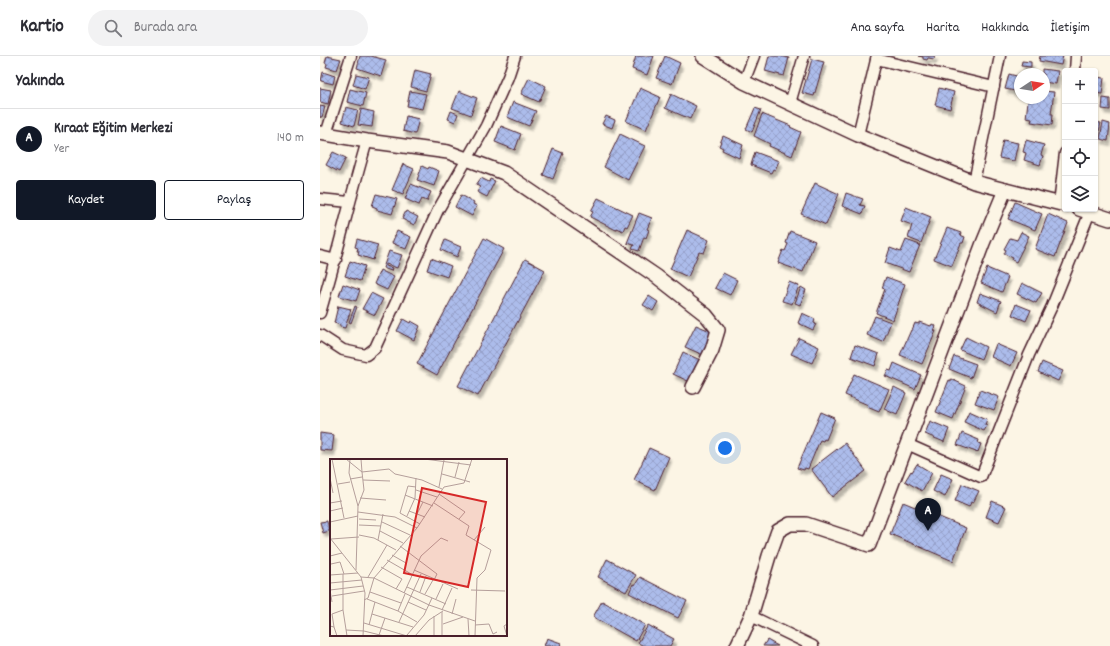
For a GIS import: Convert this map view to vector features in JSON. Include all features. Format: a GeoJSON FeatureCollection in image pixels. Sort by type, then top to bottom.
{"type":"FeatureCollection","features":[{"type":"Feature","properties":{"kind":"street"},"geometry":{"type":"LineString","coordinates":[[351,56],[323,133],[367,141],[448,152],[504,173],[656,276],[706,315],[718,330],[712,350],[693,388]]}},
{"type":"Feature","properties":{"kind":"street"},"geometry":{"type":"LineString","coordinates":[[320,335],[343,350],[366,355],[375,348],[438,210],[486,126],[508,77],[515,56]]}},
{"type":"Feature","properties":{"kind":"street"},"geometry":{"type":"LineString","coordinates":[[703,56],[744,82],[858,135],[974,182],[1062,205]]}},
{"type":"Feature","properties":{"kind":"street"},"geometry":{"type":"LineString","coordinates":[[744,82],[754,56]]}},
{"type":"Feature","properties":{"kind":"street"},"geometry":{"type":"LineString","coordinates":[[790,103],[804,56]]}},
{"type":"Feature","properties":{"kind":"street"},"geometry":{"type":"LineString","coordinates":[[974,182],[1000,56]]}},
{"type":"Feature","properties":{"kind":"street"},"geometry":{"type":"LineString","coordinates":[[1075,68],[1076,56]]}},
{"type":"Feature","properties":{"kind":"street"},"geometry":{"type":"LineString","coordinates":[[858,135],[877,58],[994,87]]}},
{"type":"Feature","properties":{"kind":"street"},"geometry":{"type":"LineString","coordinates":[[320,313],[336,260],[349,202],[367,141]]}},
{"type":"Feature","properties":{"kind":"street"},"geometry":{"type":"LineString","coordinates":[[737,646],[752,616],[769,556],[778,531],[790,524],[806,524],[869,544],[983,243],[1006,190]]}},
{"type":"Feature","properties":{"kind":"street"},"geometry":{"type":"LineString","coordinates":[[320,199],[349,202]]}},
{"type":"Feature","properties":{"kind":"street"},"geometry":{"type":"LineString","coordinates":[[907,444],[981,477],[1029,355],[1052,306],[1084,212]]}},
{"type":"Feature","properties":{"kind":"street"},"geometry":{"type":"LineString","coordinates":[[1091,212],[1110,219]]}},
{"type":"Feature","properties":{"kind":"street"},"geometry":{"type":"LineString","coordinates":[[320,256],[336,260]]}},
{"type":"Feature","properties":{"kind":"street"},"geometry":{"type":"LineString","coordinates":[[752,616],[813,646]]}},
{"type":"Feature","properties":{"kind":"building"},"geometry":{"type":"Polygon","coordinates":[[[327,56],[341,59],[337,70],[326,67],[327,64],[325,63],[327,56]]]}},
{"type":"Feature","properties":{"kind":"building"},"geometry":{"type":"Polygon","coordinates":[[[360,56],[371,56],[386,60],[381,76],[357,68],[360,56]]]}},
{"type":"Feature","properties":{"kind":"building"},"geometry":{"type":"Polygon","coordinates":[[[636,56],[654,56],[647,75],[632,69],[636,56]]]}},
{"type":"Feature","properties":{"kind":"building"},"geometry":{"type":"Polygon","coordinates":[[[665,56],[680,63],[672,84],[656,78],[665,56]]]}},
{"type":"Feature","properties":{"kind":"building"},"geometry":{"type":"Polygon","coordinates":[[[769,56],[789,58],[784,76],[765,71],[769,56]]]}},
{"type":"Feature","properties":{"kind":"building"},"geometry":{"type":"Polygon","coordinates":[[[918,56],[935,56],[934,59],[928,58],[927,60],[918,56]]]}},
{"type":"Feature","properties":{"kind":"building"},"geometry":{"type":"Polygon","coordinates":[[[1040,56],[1063,56],[1061,65],[1039,61],[1040,56]]]}},
{"type":"Feature","properties":{"kind":"building"},"geometry":{"type":"Polygon","coordinates":[[[812,59],[824,62],[814,96],[802,93],[812,59]]]}},
{"type":"Feature","properties":{"kind":"building"},"geometry":{"type":"Polygon","coordinates":[[[1022,61],[1031,62],[1031,67],[1021,66],[1022,61]]]}},
{"type":"Feature","properties":{"kind":"building"},"geometry":{"type":"Polygon","coordinates":[[[415,70],[431,74],[426,91],[411,87],[415,70]]]}},
{"type":"Feature","properties":{"kind":"building"},"geometry":{"type":"Polygon","coordinates":[[[1050,70],[1058,71],[1056,84],[1050,83],[1050,70]]]}},
{"type":"Feature","properties":{"kind":"building"},"geometry":{"type":"Polygon","coordinates":[[[323,72],[335,76],[333,84],[321,81],[323,72]]]}},
{"type":"Feature","properties":{"kind":"building"},"geometry":{"type":"Polygon","coordinates":[[[356,74],[369,77],[365,89],[353,85],[356,74]]]}},
{"type":"Feature","properties":{"kind":"building"},"geometry":{"type":"Polygon","coordinates":[[[1009,74],[1014,75],[1014,91],[1005,89],[1009,74]]]}},
{"type":"Feature","properties":{"kind":"building"},"geometry":{"type":"Polygon","coordinates":[[[1098,77],[1104,78],[1102,94],[1098,93],[1098,77]]]}},
{"type":"Feature","properties":{"kind":"building"},"geometry":{"type":"Polygon","coordinates":[[[529,78],[546,86],[539,102],[521,94],[529,78]]]}},
{"type":"Feature","properties":{"kind":"building"},"geometry":{"type":"Polygon","coordinates":[[[320,88],[331,90],[328,104],[320,102],[320,88]]]}},
{"type":"Feature","properties":{"kind":"building"},"geometry":{"type":"Polygon","coordinates":[[[640,88],[660,97],[646,130],[626,121],[640,88]]]}},
{"type":"Feature","properties":{"kind":"building"},"geometry":{"type":"Polygon","coordinates":[[[939,88],[954,92],[950,109],[935,105],[939,88]]]}},
{"type":"Feature","properties":{"kind":"building"},"geometry":{"type":"Polygon","coordinates":[[[350,89],[366,93],[363,106],[347,102],[350,89]]]}},
{"type":"Feature","properties":{"kind":"building"},"geometry":{"type":"Polygon","coordinates":[[[410,91],[426,94],[422,109],[407,106],[410,91]]]}},
{"type":"Feature","properties":{"kind":"building"},"geometry":{"type":"Polygon","coordinates":[[[459,91],[477,98],[471,115],[452,108],[459,91]]]}},
{"type":"Feature","properties":{"kind":"building"},"geometry":{"type":"Polygon","coordinates":[[[1050,92],[1054,92],[1051,114],[1053,114],[1052,125],[1031,122],[1032,119],[1026,118],[1028,104],[1050,104],[1050,92]]]}},
{"type":"Feature","properties":{"kind":"building"},"geometry":{"type":"Polygon","coordinates":[[[671,94],[696,106],[690,119],[665,108],[671,94]]]}},
{"type":"Feature","properties":{"kind":"building"},"geometry":{"type":"Polygon","coordinates":[[[1103,98],[1110,99],[1110,110],[1102,109],[1103,98]]]}},
{"type":"Feature","properties":{"kind":"building"},"geometry":{"type":"Polygon","coordinates":[[[513,102],[536,111],[529,126],[507,117],[513,102]]]}},
{"type":"Feature","properties":{"kind":"building"},"geometry":{"type":"Polygon","coordinates":[[[320,106],[325,107],[322,117],[320,117],[320,106]]]}},
{"type":"Feature","properties":{"kind":"building"},"geometry":{"type":"Polygon","coordinates":[[[346,107],[358,110],[354,126],[342,122],[346,107]]]}},
{"type":"Feature","properties":{"kind":"building"},"geometry":{"type":"Polygon","coordinates":[[[755,108],[761,110],[752,132],[746,129],[755,108]]]}},
{"type":"Feature","properties":{"kind":"building"},"geometry":{"type":"Polygon","coordinates":[[[361,109],[374,112],[372,127],[358,125],[361,109]]]}},
{"type":"Feature","properties":{"kind":"building"},"geometry":{"type":"Polygon","coordinates":[[[451,111],[458,114],[455,122],[448,119],[451,111]]]}},
{"type":"Feature","properties":{"kind":"building"},"geometry":{"type":"Polygon","coordinates":[[[762,114],[791,126],[790,127],[801,132],[792,156],[769,146],[770,144],[754,136],[762,114]]]}},
{"type":"Feature","properties":{"kind":"building"},"geometry":{"type":"Polygon","coordinates":[[[406,116],[419,119],[415,134],[403,131],[406,116]]]}},
{"type":"Feature","properties":{"kind":"building"},"geometry":{"type":"Polygon","coordinates":[[[606,116],[615,120],[612,128],[602,124],[606,116]]]}},
{"type":"Feature","properties":{"kind":"building"},"geometry":{"type":"Polygon","coordinates":[[[1098,122],[1101,123],[1098,131],[1098,122]]]}},
{"type":"Feature","properties":{"kind":"building"},"geometry":{"type":"Polygon","coordinates":[[[1103,122],[1110,124],[1108,141],[1100,139],[1103,122]]]}},
{"type":"Feature","properties":{"kind":"building"},"geometry":{"type":"Polygon","coordinates":[[[501,126],[521,134],[515,150],[495,142],[501,126]]]}},
{"type":"Feature","properties":{"kind":"building"},"geometry":{"type":"Polygon","coordinates":[[[620,134],[645,146],[628,180],[604,167],[620,134]]]}},
{"type":"Feature","properties":{"kind":"building"},"geometry":{"type":"Polygon","coordinates":[[[723,136],[743,145],[739,158],[722,150],[723,148],[719,146],[723,136]]]}},
{"type":"Feature","properties":{"kind":"building"},"geometry":{"type":"Polygon","coordinates":[[[1003,140],[1018,143],[1014,161],[999,158],[1003,140]]]}},
{"type":"Feature","properties":{"kind":"building"},"geometry":{"type":"Polygon","coordinates":[[[1026,140],[1044,145],[1040,165],[1024,160],[1026,153],[1023,152],[1026,140]]]}},
{"type":"Feature","properties":{"kind":"building"},"geometry":{"type":"Polygon","coordinates":[[[553,149],[563,153],[553,179],[543,175],[553,149]]]}},
{"type":"Feature","properties":{"kind":"building"},"geometry":{"type":"Polygon","coordinates":[[[333,152],[346,158],[339,172],[326,165],[333,152]]]}},
{"type":"Feature","properties":{"kind":"building"},"geometry":{"type":"Polygon","coordinates":[[[755,152],[779,161],[775,170],[773,169],[771,173],[751,165],[755,152]]]}},
{"type":"Feature","properties":{"kind":"building"},"geometry":{"type":"Polygon","coordinates":[[[403,164],[414,169],[403,194],[392,190],[403,164]]]}},
{"type":"Feature","properties":{"kind":"building"},"geometry":{"type":"Polygon","coordinates":[[[422,166],[439,171],[434,186],[417,180],[422,166]]]}},
{"type":"Feature","properties":{"kind":"building"},"geometry":{"type":"Polygon","coordinates":[[[481,178],[489,182],[490,179],[495,181],[487,197],[477,192],[480,187],[476,185],[481,178]]]}},
{"type":"Feature","properties":{"kind":"building"},"geometry":{"type":"Polygon","coordinates":[[[815,183],[839,194],[826,225],[801,214],[815,183]]]}},
{"type":"Feature","properties":{"kind":"building"},"geometry":{"type":"Polygon","coordinates":[[[411,184],[431,192],[427,201],[422,199],[419,205],[405,199],[411,184]]]}},
{"type":"Feature","properties":{"kind":"building"},"geometry":{"type":"Polygon","coordinates":[[[846,193],[863,199],[860,205],[865,206],[862,214],[842,206],[846,193]]]}},
{"type":"Feature","properties":{"kind":"building"},"geometry":{"type":"Polygon","coordinates":[[[376,194],[397,199],[392,214],[377,210],[377,208],[372,206],[376,194]]]}},
{"type":"Feature","properties":{"kind":"building"},"geometry":{"type":"Polygon","coordinates":[[[461,195],[474,202],[473,204],[477,206],[472,216],[455,207],[461,195]]]}},
{"type":"Feature","properties":{"kind":"building"},"geometry":{"type":"Polygon","coordinates":[[[598,198],[633,215],[627,227],[625,226],[623,231],[616,228],[616,230],[590,217],[593,212],[591,211],[598,198]]]}},
{"type":"Feature","properties":{"kind":"building"},"geometry":{"type":"Polygon","coordinates":[[[1015,202],[1042,214],[1035,230],[1008,219],[1015,202]]]}},
{"type":"Feature","properties":{"kind":"building"},"geometry":{"type":"Polygon","coordinates":[[[906,207],[931,217],[921,243],[908,238],[912,225],[901,221],[906,207]]]}},
{"type":"Feature","properties":{"kind":"building"},"geometry":{"type":"Polygon","coordinates":[[[406,211],[418,217],[414,225],[402,219],[406,211]]]}},
{"type":"Feature","properties":{"kind":"building"},"geometry":{"type":"Polygon","coordinates":[[[639,213],[652,218],[647,229],[649,230],[646,238],[644,237],[639,251],[632,249],[634,245],[627,243],[639,213]]]}},
{"type":"Feature","properties":{"kind":"building"},"geometry":{"type":"Polygon","coordinates":[[[1048,214],[1068,223],[1055,257],[1035,249],[1048,214]]]}},
{"type":"Feature","properties":{"kind":"building"},"geometry":{"type":"Polygon","coordinates":[[[947,228],[961,233],[960,235],[965,237],[952,266],[934,259],[947,228]]]}},
{"type":"Feature","properties":{"kind":"building"},"geometry":{"type":"Polygon","coordinates":[[[687,230],[709,240],[704,253],[699,252],[688,277],[670,269],[687,230]]]}},
{"type":"Feature","properties":{"kind":"building"},"geometry":{"type":"Polygon","coordinates":[[[397,231],[411,237],[406,249],[392,243],[397,231]]]}},
{"type":"Feature","properties":{"kind":"building"},"geometry":{"type":"Polygon","coordinates":[[[790,231],[815,241],[803,272],[778,263],[783,250],[785,251],[788,244],[786,243],[790,231]]]}},
{"type":"Feature","properties":{"kind":"building"},"geometry":{"type":"Polygon","coordinates":[[[1021,232],[1029,236],[1016,262],[1012,260],[1013,258],[1004,254],[1006,250],[1004,249],[1010,238],[1017,240],[1021,232]]]}},
{"type":"Feature","properties":{"kind":"building"},"geometry":{"type":"Polygon","coordinates":[[[484,238],[504,249],[437,375],[417,364],[484,238]]]}},
{"type":"Feature","properties":{"kind":"building"},"geometry":{"type":"Polygon","coordinates":[[[357,239],[378,245],[373,260],[358,255],[358,248],[355,247],[357,239]]]}},
{"type":"Feature","properties":{"kind":"building"},"geometry":{"type":"Polygon","coordinates":[[[445,240],[461,247],[457,257],[441,250],[445,240]]]}},
{"type":"Feature","properties":{"kind":"building"},"geometry":{"type":"Polygon","coordinates":[[[906,240],[920,245],[909,272],[885,263],[890,248],[901,252],[906,240]]]}},
{"type":"Feature","properties":{"kind":"building"},"geometry":{"type":"Polygon","coordinates":[[[389,251],[402,255],[397,268],[386,264],[386,266],[392,268],[391,271],[383,268],[389,251]]]}},
{"type":"Feature","properties":{"kind":"building"},"geometry":{"type":"Polygon","coordinates":[[[431,258],[451,266],[447,277],[427,270],[431,258]]]}},
{"type":"Feature","properties":{"kind":"building"},"geometry":{"type":"Polygon","coordinates":[[[525,259],[545,270],[478,396],[458,386],[525,259]]]}},
{"type":"Feature","properties":{"kind":"building"},"geometry":{"type":"Polygon","coordinates":[[[350,261],[365,266],[360,281],[345,276],[350,261]]]}},
{"type":"Feature","properties":{"kind":"building"},"geometry":{"type":"Polygon","coordinates":[[[987,268],[1008,277],[1002,292],[981,283],[987,268]]]}},
{"type":"Feature","properties":{"kind":"building"},"geometry":{"type":"Polygon","coordinates":[[[380,270],[394,277],[387,290],[374,284],[380,270]]]}},
{"type":"Feature","properties":{"kind":"building"},"geometry":{"type":"Polygon","coordinates":[[[723,273],[737,280],[730,295],[715,288],[723,273]]]}},
{"type":"Feature","properties":{"kind":"building"},"geometry":{"type":"Polygon","coordinates":[[[886,277],[905,284],[893,320],[876,313],[885,289],[882,288],[886,277]]]}},
{"type":"Feature","properties":{"kind":"building"},"geometry":{"type":"Polygon","coordinates":[[[789,282],[799,286],[792,304],[782,301],[789,282]]]}},
{"type":"Feature","properties":{"kind":"building"},"geometry":{"type":"Polygon","coordinates":[[[1022,283],[1042,293],[1036,303],[1017,294],[1022,283]]]}},
{"type":"Feature","properties":{"kind":"building"},"geometry":{"type":"Polygon","coordinates":[[[343,284],[360,290],[356,301],[339,296],[343,284]]]}},
{"type":"Feature","properties":{"kind":"building"},"geometry":{"type":"Polygon","coordinates":[[[801,287],[806,290],[800,305],[795,303],[801,287]]]}},
{"type":"Feature","properties":{"kind":"building"},"geometry":{"type":"Polygon","coordinates":[[[371,293],[383,299],[375,315],[362,309],[371,293]]]}},
{"type":"Feature","properties":{"kind":"building"},"geometry":{"type":"Polygon","coordinates":[[[980,293],[1001,301],[997,312],[977,302],[980,293]]]}},
{"type":"Feature","properties":{"kind":"building"},"geometry":{"type":"Polygon","coordinates":[[[649,296],[658,302],[653,311],[643,305],[649,296]]]}},
{"type":"Feature","properties":{"kind":"building"},"geometry":{"type":"Polygon","coordinates":[[[1016,304],[1031,310],[1026,321],[1012,315],[1016,304]]]}},
{"type":"Feature","properties":{"kind":"building"},"geometry":{"type":"Polygon","coordinates":[[[338,306],[351,309],[345,328],[334,323],[338,306]]]}},
{"type":"Feature","properties":{"kind":"building"},"geometry":{"type":"Polygon","coordinates":[[[355,306],[357,307],[351,323],[349,322],[355,306]]]}},
{"type":"Feature","properties":{"kind":"building"},"geometry":{"type":"Polygon","coordinates":[[[802,313],[815,319],[814,323],[816,324],[813,330],[798,323],[802,313]]]}},
{"type":"Feature","properties":{"kind":"building"},"geometry":{"type":"Polygon","coordinates":[[[875,316],[891,322],[883,342],[867,335],[875,316]]]}},
{"type":"Feature","properties":{"kind":"building"},"geometry":{"type":"Polygon","coordinates":[[[403,319],[420,326],[414,340],[397,331],[403,319]]]}},
{"type":"Feature","properties":{"kind":"building"},"geometry":{"type":"Polygon","coordinates":[[[919,322],[936,326],[934,331],[936,331],[922,364],[900,355],[915,323],[919,324],[919,322]]]}},
{"type":"Feature","properties":{"kind":"building"},"geometry":{"type":"Polygon","coordinates":[[[696,325],[713,332],[703,355],[685,347],[696,325]]]}},
{"type":"Feature","properties":{"kind":"building"},"geometry":{"type":"Polygon","coordinates":[[[966,337],[986,347],[981,359],[960,350],[966,337]]]}},
{"type":"Feature","properties":{"kind":"building"},"geometry":{"type":"Polygon","coordinates":[[[799,338],[819,347],[812,363],[791,354],[799,338]]]}},
{"type":"Feature","properties":{"kind":"building"},"geometry":{"type":"Polygon","coordinates":[[[996,344],[1017,353],[1011,366],[991,357],[996,344]]]}},
{"type":"Feature","properties":{"kind":"building"},"geometry":{"type":"Polygon","coordinates":[[[855,345],[879,354],[875,366],[851,357],[855,345]]]}},
{"type":"Feature","properties":{"kind":"building"},"geometry":{"type":"Polygon","coordinates":[[[683,352],[700,360],[690,382],[673,374],[683,352]]]}},
{"type":"Feature","properties":{"kind":"building"},"geometry":{"type":"Polygon","coordinates":[[[954,356],[976,364],[971,378],[949,369],[954,356]]]}},
{"type":"Feature","properties":{"kind":"building"},"geometry":{"type":"Polygon","coordinates":[[[1042,362],[1063,371],[1058,381],[1038,372],[1042,362]]]}},
{"type":"Feature","properties":{"kind":"building"},"geometry":{"type":"Polygon","coordinates":[[[894,363],[921,375],[915,389],[885,376],[888,370],[891,371],[894,363]]]}},
{"type":"Feature","properties":{"kind":"building"},"geometry":{"type":"Polygon","coordinates":[[[854,374],[889,389],[879,412],[867,407],[868,405],[845,395],[854,374]]]}},
{"type":"Feature","properties":{"kind":"building"},"geometry":{"type":"Polygon","coordinates":[[[951,379],[966,386],[953,419],[936,412],[949,380],[951,381],[951,379]]]}},
{"type":"Feature","properties":{"kind":"building"},"geometry":{"type":"Polygon","coordinates":[[[894,387],[906,393],[897,415],[884,409],[894,387]]]}},
{"type":"Feature","properties":{"kind":"building"},"geometry":{"type":"Polygon","coordinates":[[[980,390],[999,397],[994,410],[975,403],[980,390]]]}},
{"type":"Feature","properties":{"kind":"building"},"geometry":{"type":"Polygon","coordinates":[[[969,411],[987,419],[985,425],[987,426],[984,431],[964,422],[969,411]]]}},
{"type":"Feature","properties":{"kind":"building"},"geometry":{"type":"Polygon","coordinates":[[[821,412],[835,418],[826,440],[820,440],[808,469],[805,468],[804,470],[797,468],[821,412]]]}},
{"type":"Feature","properties":{"kind":"building"},"geometry":{"type":"Polygon","coordinates":[[[930,421],[949,429],[944,442],[925,434],[930,421]]]}},
{"type":"Feature","properties":{"kind":"building"},"geometry":{"type":"Polygon","coordinates":[[[320,433],[334,435],[332,451],[320,450],[320,433]]]}},
{"type":"Feature","properties":{"kind":"building"},"geometry":{"type":"Polygon","coordinates":[[[962,433],[979,440],[978,443],[981,444],[978,452],[957,445],[962,433]]]}},
{"type":"Feature","properties":{"kind":"building"},"geometry":{"type":"Polygon","coordinates":[[[845,443],[866,471],[832,497],[811,469],[845,443]]]}},
{"type":"Feature","properties":{"kind":"building"},"geometry":{"type":"Polygon","coordinates":[[[649,448],[669,457],[655,490],[634,480],[649,448]]]}},
{"type":"Feature","properties":{"kind":"building"},"geometry":{"type":"Polygon","coordinates":[[[917,464],[932,473],[922,491],[905,481],[917,464]]]}},
{"type":"Feature","properties":{"kind":"building"},"geometry":{"type":"Polygon","coordinates":[[[941,474],[953,479],[945,497],[933,491],[941,474]]]}},
{"type":"Feature","properties":{"kind":"building"},"geometry":{"type":"Polygon","coordinates":[[[962,484],[979,491],[973,503],[971,502],[969,507],[955,501],[962,484]]]}},
{"type":"Feature","properties":{"kind":"building"},"geometry":{"type":"Polygon","coordinates":[[[992,501],[1006,507],[999,522],[986,517],[992,501]]]}},
{"type":"Feature","properties":{"kind":"building"},"geometry":{"type":"Polygon","coordinates":[[[903,502],[966,528],[953,561],[890,534],[903,502]]]}},
{"type":"Feature","properties":{"kind":"building"},"geometry":{"type":"Polygon","coordinates":[[[327,521],[329,531],[323,533],[320,522],[327,521]]]}},
{"type":"Feature","properties":{"kind":"building"},"geometry":{"type":"Polygon","coordinates":[[[607,559],[636,575],[626,592],[598,577],[607,559]]]}},
{"type":"Feature","properties":{"kind":"building"},"geometry":{"type":"Polygon","coordinates":[[[640,577],[687,601],[678,618],[629,593],[633,584],[635,585],[640,577]]]}},
{"type":"Feature","properties":{"kind":"building"},"geometry":{"type":"Polygon","coordinates":[[[602,601],[645,625],[636,641],[593,617],[602,601]]]}},
{"type":"Feature","properties":{"kind":"building"},"geometry":{"type":"Polygon","coordinates":[[[648,625],[674,639],[670,646],[644,646],[638,643],[648,625]]]}},
{"type":"Feature","properties":{"kind":"building"},"geometry":{"type":"Polygon","coordinates":[[[547,638],[561,643],[560,646],[544,646],[547,638]]]}},
{"type":"Feature","properties":{"kind":"building"},"geometry":{"type":"Polygon","coordinates":[[[767,640],[778,646],[763,646],[767,640]]]}},
{"type":"Feature","properties":{"kind":"place","name":"Kıraat Eğitim Merkezi"},"geometry":{"type":"Point","coordinates":[928,531]}}]}
